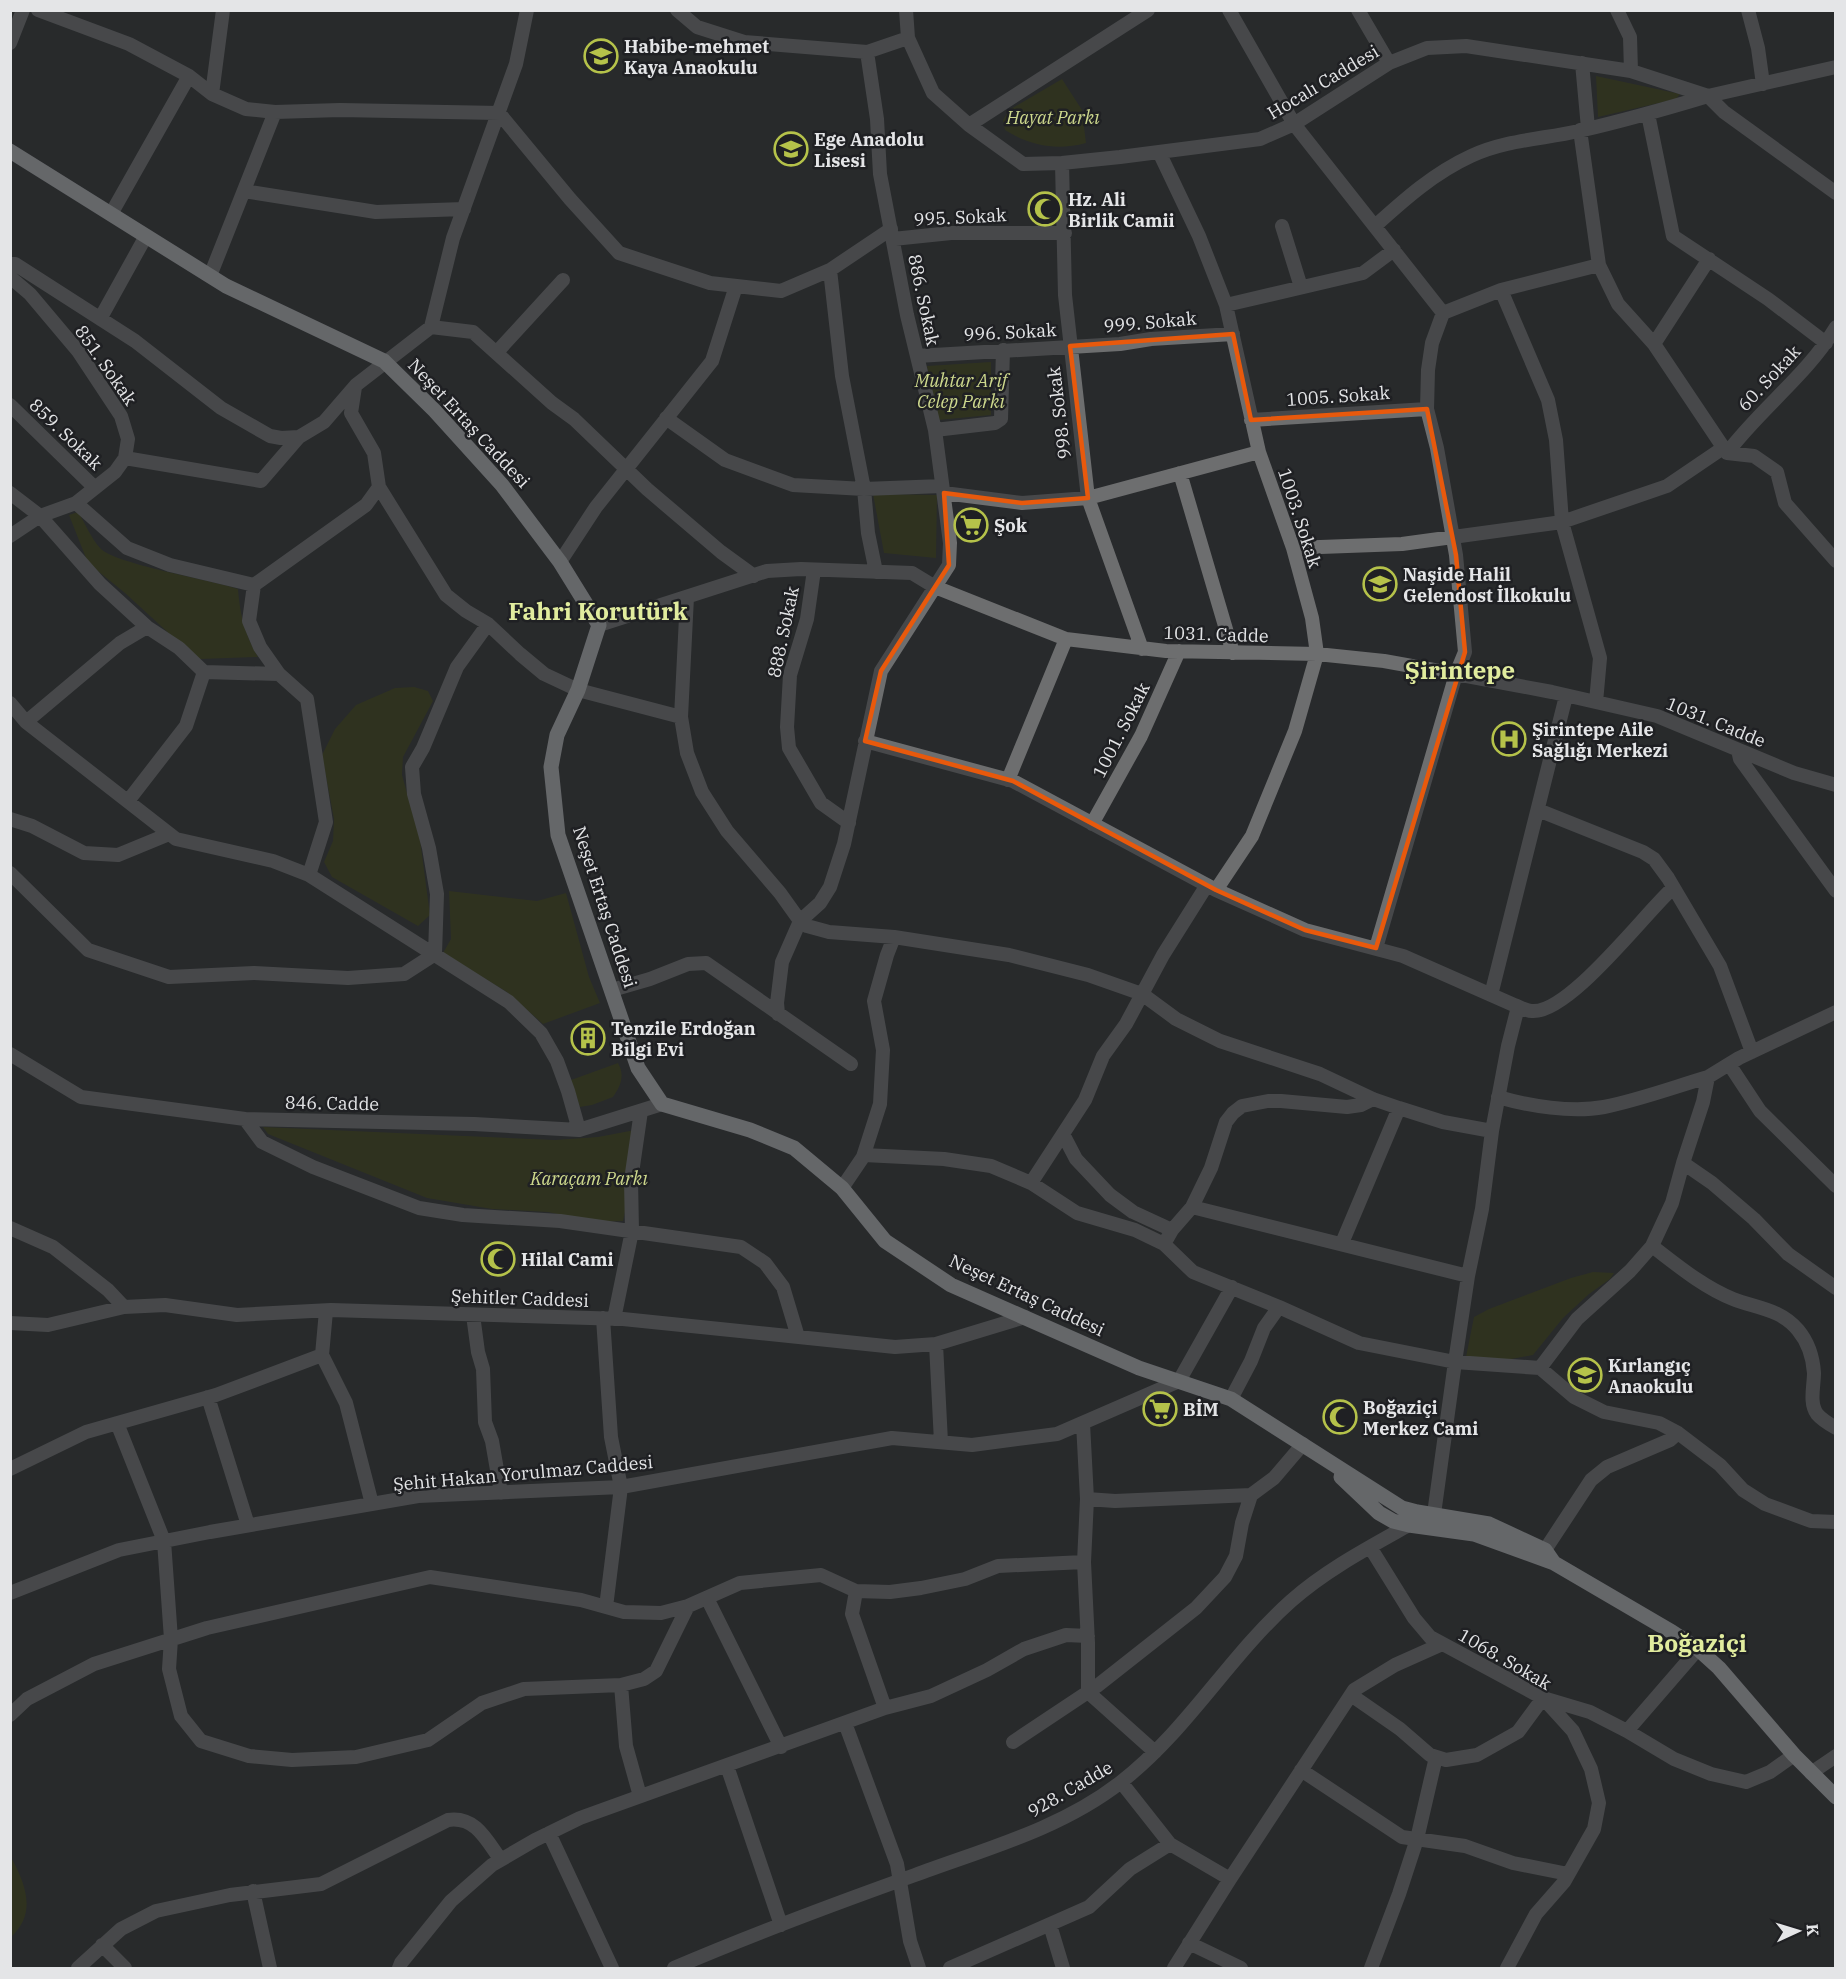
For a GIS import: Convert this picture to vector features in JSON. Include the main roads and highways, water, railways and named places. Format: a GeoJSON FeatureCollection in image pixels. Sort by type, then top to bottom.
{"type":"FeatureCollection","features":[{"type":"Feature","properties":{"kind":"main road","name":"Neşet Ertaş Caddesi"},"geometry":{"type":"LineString","coordinates":[[10,151],[226,286],[384,362],[435,411],[502,485],[560,562],[599,625],[578,690],[557,735],[551,767],[558,835],[638,1068],[662,1104],[750,1130],[794,1148],[842,1188],[885,1241],[951,1285],[1139,1368],[1231,1399],[1402,1508],[1489,1524],[1545,1550],[1554,1563]]}},
{"type":"Feature","properties":{"kind":"main road","name":"Neşet Ertaş Caddesi"},"geometry":{"type":"LineString","coordinates":[[1320,1456],[1379,1513],[1393,1521],[1474,1534],[1554,1563],[1698,1649],[1719,1668],[1794,1755],[1836,1797]]}},
{"type":"Feature","properties":{"kind":"main road"},"geometry":{"type":"LineString","coordinates":[[1409,1525],[1430,1514]]}},
{"type":"Feature","properties":{"kind":"place","name":"Habibe-mehmet Kaya Anaokulu"},"geometry":{"type":"Point","coordinates":[601,56]}},
{"type":"Feature","properties":{"kind":"place","name":"Ege Anadolu Lisesi"},"geometry":{"type":"Point","coordinates":[791,149]}},
{"type":"Feature","properties":{"kind":"place","name":"Hz. Ali Birlik Camii"},"geometry":{"type":"Point","coordinates":[1045,209]}},
{"type":"Feature","properties":{"kind":"place","name":"Şok"},"geometry":{"type":"Point","coordinates":[971,525]}},
{"type":"Feature","properties":{"kind":"place","name":"Naşide Halil Gelendost İlkokulu"},"geometry":{"type":"Point","coordinates":[1380,584]}},
{"type":"Feature","properties":{"kind":"place","name":"Şirintepe Aile Sağlığı Merkezi"},"geometry":{"type":"Point","coordinates":[1509,739]}},
{"type":"Feature","properties":{"kind":"place","name":"Tenzile Erdoğan Bilgi Evi"},"geometry":{"type":"Point","coordinates":[588,1038]}},
{"type":"Feature","properties":{"kind":"place","name":"Hilal Cami"},"geometry":{"type":"Point","coordinates":[498,1259]}},
{"type":"Feature","properties":{"kind":"place","name":"Kırlangıç Anaokulu"},"geometry":{"type":"Point","coordinates":[1585,1375]}},
{"type":"Feature","properties":{"kind":"place","name":"BİM"},"geometry":{"type":"Point","coordinates":[1160,1409]}},
{"type":"Feature","properties":{"kind":"place","name":"Boğaziçi Merkez Cami"},"geometry":{"type":"Point","coordinates":[1340,1417]}},
{"type":"Feature","properties":{"kind":"district","name":"Fahri Korutürk"},"geometry":{"type":"Point","coordinates":[598,611]}},
{"type":"Feature","properties":{"kind":"district","name":"Şirintepe"},"geometry":{"type":"Point","coordinates":[1460,670]}},
{"type":"Feature","properties":{"kind":"district","name":"Boğaziçi"},"geometry":{"type":"Point","coordinates":[1697,1643]}},
{"type":"Feature","properties":{"kind":"park label","name":"Hayat Parkı"},"geometry":{"type":"Point","coordinates":[1053,117]}},
{"type":"Feature","properties":{"kind":"park label","name":"Muhtar Arif Celep Parkı"},"geometry":{"type":"Point","coordinates":[961,390]}},
{"type":"Feature","properties":{"kind":"park label","name":"Karaçam Parkı"},"geometry":{"type":"Point","coordinates":[589,1178]}}]}
